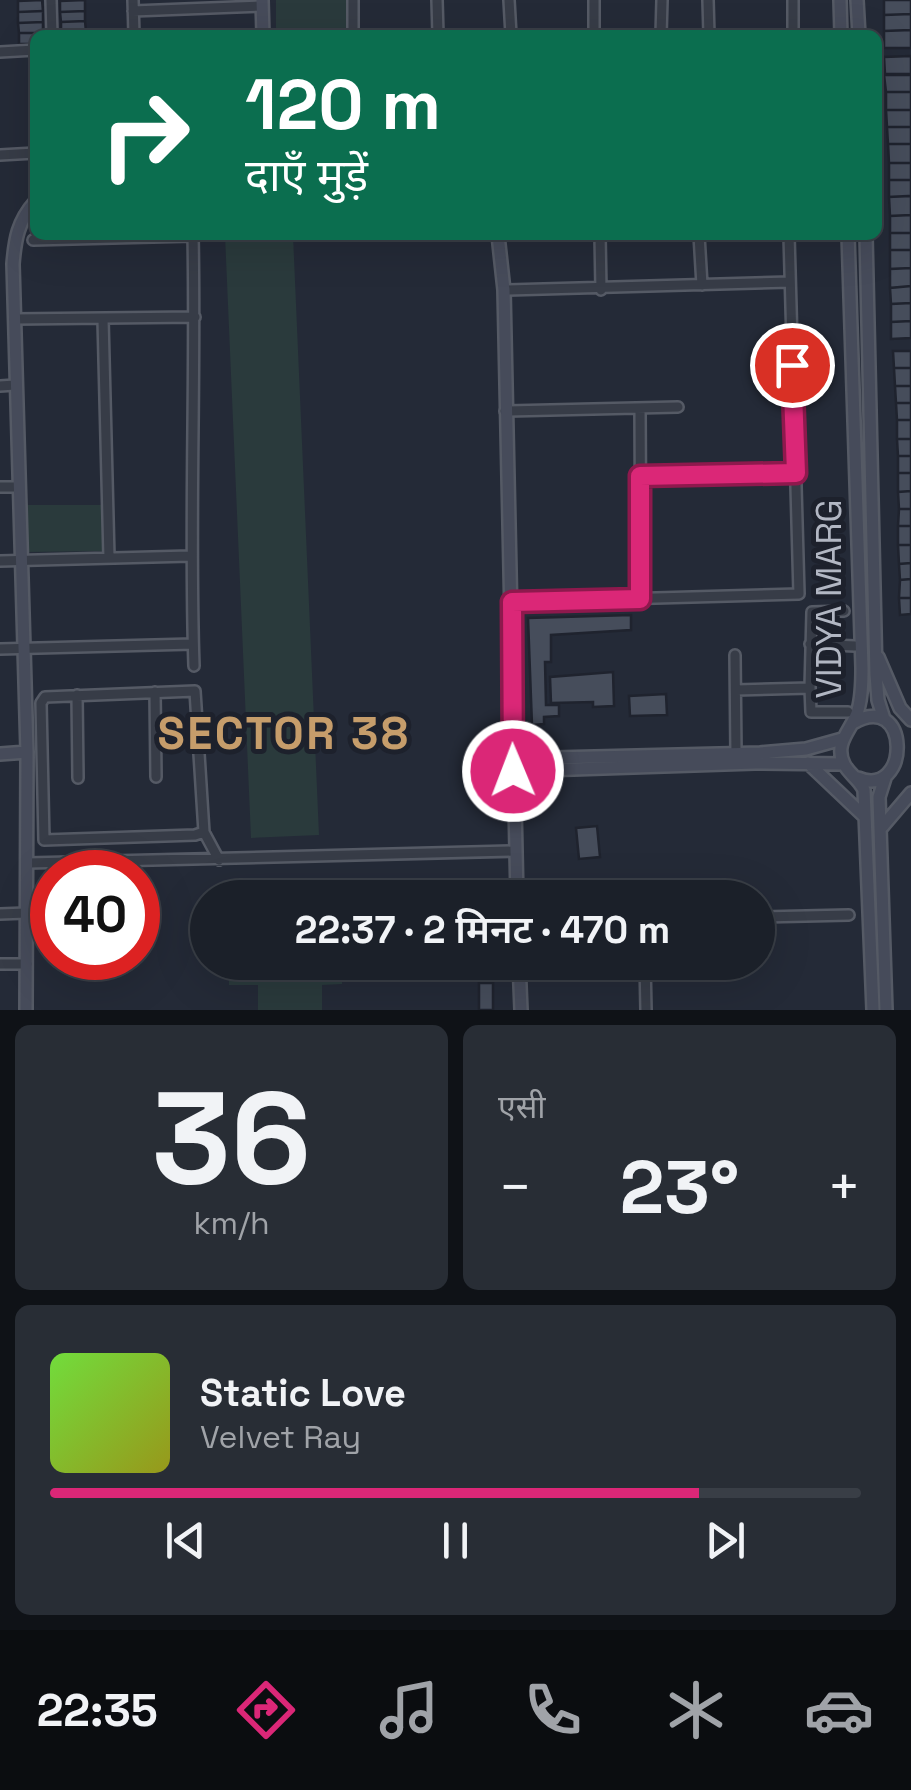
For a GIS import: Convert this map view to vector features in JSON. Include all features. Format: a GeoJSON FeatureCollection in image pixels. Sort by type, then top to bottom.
{"type":"FeatureCollection","features":[{"type":"Feature","properties":{"kind":"street"},"geometry":{"type":"LineString","coordinates":[[51,0],[52,30]]}},
{"type":"Feature","properties":{"kind":"street"},"geometry":{"type":"LineString","coordinates":[[352,0],[353,30]]}},
{"type":"Feature","properties":{"kind":"street"},"geometry":{"type":"LineString","coordinates":[[437,0],[438,30]]}},
{"type":"Feature","properties":{"kind":"street"},"geometry":{"type":"LineString","coordinates":[[510,0],[511,30]]}},
{"type":"Feature","properties":{"kind":"street"},"geometry":{"type":"LineString","coordinates":[[594,0],[594,30]]}},
{"type":"Feature","properties":{"kind":"street"},"geometry":{"type":"LineString","coordinates":[[661,30],[662,0]]}},
{"type":"Feature","properties":{"kind":"street"},"geometry":{"type":"LineString","coordinates":[[708,0],[709,30]]}},
{"type":"Feature","properties":{"kind":"street"},"geometry":{"type":"LineString","coordinates":[[792,0],[793,30]]}},
{"type":"Feature","properties":{"kind":"street"},"geometry":{"type":"LineString","coordinates":[[840,0],[841,30]]}},
{"type":"Feature","properties":{"kind":"street"},"geometry":{"type":"LineString","coordinates":[[857,0],[858,30]]}},
{"type":"Feature","properties":{"kind":"street"},"geometry":{"type":"LineString","coordinates":[[133,6],[262,3],[263,30]]}},
{"type":"Feature","properties":{"kind":"street"},"geometry":{"type":"LineString","coordinates":[[0,52],[30,50]]}},
{"type":"Feature","properties":{"kind":"street"},"geometry":{"type":"LineString","coordinates":[[0,155],[30,153]]}},
{"type":"Feature","properties":{"kind":"street"},"geometry":{"type":"LineString","coordinates":[[26,1010],[28,863],[14,319],[16,233],[30,210]]}},
{"type":"Feature","properties":{"kind":"street"},"geometry":{"type":"LineString","coordinates":[[193,240],[190,556],[194,666]]}},
{"type":"Feature","properties":{"kind":"street"},"geometry":{"type":"LineString","coordinates":[[499,240],[504,290],[516,880]]}},
{"type":"Feature","properties":{"kind":"street"},"geometry":{"type":"LineString","coordinates":[[600,240],[601,290]]}},
{"type":"Feature","properties":{"kind":"street"},"geometry":{"type":"LineString","coordinates":[[699,240],[702,285]]}},
{"type":"Feature","properties":{"kind":"street"},"geometry":{"type":"LineString","coordinates":[[512,602],[800,594],[789,240]]}},
{"type":"Feature","properties":{"kind":"street","name":"VIDYA MARG"},"geometry":{"type":"LineString","coordinates":[[844,764],[840,752],[842,739],[861,700],[862,668],[848,240]]}},
{"type":"Feature","properties":{"kind":"street","name":"VIDYA MARG"},"geometry":{"type":"LineString","coordinates":[[866,240],[875,648],[878,700],[884,719]]}},
{"type":"Feature","properties":{"kind":"street"},"geometry":{"type":"LineString","coordinates":[[504,290],[790,282]]}},
{"type":"Feature","properties":{"kind":"street"},"geometry":{"type":"LineString","coordinates":[[14,319],[195,317]]}},
{"type":"Feature","properties":{"kind":"street"},"geometry":{"type":"LineString","coordinates":[[103,319],[109,558]]}},
{"type":"Feature","properties":{"kind":"street"},"geometry":{"type":"LineString","coordinates":[[0,386],[16,385]]}},
{"type":"Feature","properties":{"kind":"street"},"geometry":{"type":"LineString","coordinates":[[505,411],[678,407]]}},
{"type":"Feature","properties":{"kind":"street"},"geometry":{"type":"LineString","coordinates":[[640,408],[640,599]]}},
{"type":"Feature","properties":{"kind":"street"},"geometry":{"type":"LineString","coordinates":[[640,476],[796,473]]}},
{"type":"Feature","properties":{"kind":"street"},"geometry":{"type":"LineString","coordinates":[[0,488],[18,487]]}},
{"type":"Feature","properties":{"kind":"street"},"geometry":{"type":"LineString","coordinates":[[0,561],[190,556]]}},
{"type":"Feature","properties":{"kind":"street"},"geometry":{"type":"LineString","coordinates":[[844,611],[812,612],[811,712],[850,718]]}},
{"type":"Feature","properties":{"kind":"street"},"geometry":{"type":"LineString","coordinates":[[0,649],[193,644]]}},
{"type":"Feature","properties":{"kind":"street"},"geometry":{"type":"LineString","coordinates":[[810,644],[854,646]]}},
{"type":"Feature","properties":{"kind":"street"},"geometry":{"type":"LineString","coordinates":[[875,648],[900,708],[911,720]]}},
{"type":"Feature","properties":{"kind":"street"},"geometry":{"type":"LineString","coordinates":[[735,655],[736,758]]}},
{"type":"Feature","properties":{"kind":"street"},"geometry":{"type":"LineString","coordinates":[[736,690],[810,688]]}},
{"type":"Feature","properties":{"kind":"street"},"geometry":{"type":"LineString","coordinates":[[204,832],[195,836],[44,840],[41,702],[49,696],[76,694],[195,691],[204,832],[219,860]]}},
{"type":"Feature","properties":{"kind":"street"},"geometry":{"type":"LineString","coordinates":[[155,692],[156,777]]}},
{"type":"Feature","properties":{"kind":"street"},"geometry":{"type":"LineString","coordinates":[[76,694],[78,778]]}},
{"type":"Feature","properties":{"kind":"street","name":"VIDYA MARG"},"geometry":{"type":"LineString","coordinates":[[850,718],[884,719],[906,736],[907,757],[885,778]]}},
{"type":"Feature","properties":{"kind":"street"},"geometry":{"type":"LineString","coordinates":[[513,765],[736,758],[806,749],[842,739]]}},
{"type":"Feature","properties":{"kind":"street"},"geometry":{"type":"LineString","coordinates":[[0,754],[26,752]]}},
{"type":"Feature","properties":{"kind":"street"},"geometry":{"type":"LineString","coordinates":[[736,758],[844,764],[858,778],[864,790],[866,817],[873,1010]]}},
{"type":"Feature","properties":{"kind":"street"},"geometry":{"type":"LineString","coordinates":[[808,763],[866,817]]}},
{"type":"Feature","properties":{"kind":"street"},"geometry":{"type":"LineString","coordinates":[[858,778],[885,778]]}},
{"type":"Feature","properties":{"kind":"street"},"geometry":{"type":"LineString","coordinates":[[885,778],[878,798],[886,1010]]}},
{"type":"Feature","properties":{"kind":"street"},"geometry":{"type":"LineString","coordinates":[[882,827],[911,792]]}},
{"type":"Feature","properties":{"kind":"street"},"geometry":{"type":"LineString","coordinates":[[28,863],[515,852]]}},
{"type":"Feature","properties":{"kind":"street"},"geometry":{"type":"LineString","coordinates":[[0,914],[26,913]]}},
{"type":"Feature","properties":{"kind":"street"},"geometry":{"type":"LineString","coordinates":[[775,917],[850,915]]}},
{"type":"Feature","properties":{"kind":"street"},"geometry":{"type":"LineString","coordinates":[[0,964],[27,964]]}},
{"type":"Feature","properties":{"kind":"street"},"geometry":{"type":"LineString","coordinates":[[520,980],[521,1010]]}},
{"type":"Feature","properties":{"kind":"street"},"geometry":{"type":"LineString","coordinates":[[645,980],[646,1010]]}},
{"type":"Feature","properties":{"kind":"shaded area"},"geometry":{"type":"Polygon","coordinates":[[[276,0],[347,0],[348,30],[276,30],[276,0]]]}},
{"type":"Feature","properties":{"kind":"shaded area"},"geometry":{"type":"Polygon","coordinates":[[[225,240],[293,240],[319,835],[251,838],[225,240]]]}},
{"type":"Feature","properties":{"kind":"shaded area"},"geometry":{"type":"Polygon","coordinates":[[[27,505],[103,505],[103,551],[27,552],[27,505]]]}},
{"type":"Feature","properties":{"kind":"shaded area"},"geometry":{"type":"Polygon","coordinates":[[[229,980],[342,980],[342,984],[322,985],[322,1010],[258,1010],[258,985],[229,985],[229,980]]]}},
{"type":"Feature","properties":{"kind":"building"},"geometry":{"type":"Polygon","coordinates":[[[42,0],[43,11],[18,12],[18,1],[42,0]]]}},
{"type":"Feature","properties":{"kind":"building"},"geometry":{"type":"Polygon","coordinates":[[[85,0],[85,11],[60,12],[60,1],[85,0]]]}},
{"type":"Feature","properties":{"kind":"building"},"geometry":{"type":"Polygon","coordinates":[[[884,0],[911,0],[911,14],[884,15],[884,0]]]}},
{"type":"Feature","properties":{"kind":"building"},"geometry":{"type":"Polygon","coordinates":[[[43,11],[43,22],[18,23],[18,12],[43,11]]]}},
{"type":"Feature","properties":{"kind":"building"},"geometry":{"type":"Polygon","coordinates":[[[85,11],[85,21],[61,22],[60,12],[85,11]]]}},
{"type":"Feature","properties":{"kind":"building"},"geometry":{"type":"Polygon","coordinates":[[[911,14],[911,30],[884,31],[884,15],[911,14]]]}},
{"type":"Feature","properties":{"kind":"building"},"geometry":{"type":"Polygon","coordinates":[[[85,21],[86,30],[61,30],[61,22],[85,21]]]}},
{"type":"Feature","properties":{"kind":"building"},"geometry":{"type":"Polygon","coordinates":[[[43,22],[43,30],[19,33],[18,23],[43,22]]]}},
{"type":"Feature","properties":{"kind":"building"},"geometry":{"type":"Polygon","coordinates":[[[911,30],[911,48],[884,48],[884,31],[911,30]]]}},
{"type":"Feature","properties":{"kind":"building"},"geometry":{"type":"Polygon","coordinates":[[[19,33],[30,33],[30,44],[19,44],[19,33]]]}},
{"type":"Feature","properties":{"kind":"building"},"geometry":{"type":"Polygon","coordinates":[[[911,56],[911,74],[885,74],[884,57],[911,56]]]}},
{"type":"Feature","properties":{"kind":"building"},"geometry":{"type":"Polygon","coordinates":[[[884,75],[911,75],[911,92],[886,92],[884,75]]]}},
{"type":"Feature","properties":{"kind":"building"},"geometry":{"type":"Polygon","coordinates":[[[886,92],[911,92],[911,110],[886,110],[886,92]]]}},
{"type":"Feature","properties":{"kind":"building"},"geometry":{"type":"Polygon","coordinates":[[[886,110],[911,110],[911,127],[887,127],[886,110]]]}},
{"type":"Feature","properties":{"kind":"building"},"geometry":{"type":"Polygon","coordinates":[[[887,127],[911,127],[911,144],[888,144],[887,127]]]}},
{"type":"Feature","properties":{"kind":"building"},"geometry":{"type":"Polygon","coordinates":[[[888,144],[911,144],[911,163],[889,163],[888,144]]]}},
{"type":"Feature","properties":{"kind":"building"},"geometry":{"type":"Polygon","coordinates":[[[889,163],[911,163],[911,180],[889,180],[889,163]]]}},
{"type":"Feature","properties":{"kind":"building"},"geometry":{"type":"Polygon","coordinates":[[[889,180],[911,180],[911,196],[889,197],[889,180]]]}},
{"type":"Feature","properties":{"kind":"building"},"geometry":{"type":"Polygon","coordinates":[[[911,196],[911,215],[890,216],[889,197],[911,196]]]}},
{"type":"Feature","properties":{"kind":"building"},"geometry":{"type":"Polygon","coordinates":[[[911,215],[911,233],[890,233],[890,216],[911,215]]]}},
{"type":"Feature","properties":{"kind":"building"},"geometry":{"type":"Polygon","coordinates":[[[890,233],[911,233],[911,250],[890,250],[890,233]]]}},
{"type":"Feature","properties":{"kind":"building"},"geometry":{"type":"Polygon","coordinates":[[[890,250],[911,250],[911,268],[890,269],[890,250]]]}},
{"type":"Feature","properties":{"kind":"building"},"geometry":{"type":"Polygon","coordinates":[[[911,268],[911,286],[890,288],[890,269],[911,268]]]}},
{"type":"Feature","properties":{"kind":"building"},"geometry":{"type":"Polygon","coordinates":[[[911,286],[911,303],[891,304],[890,288],[911,286]]]}},
{"type":"Feature","properties":{"kind":"building"},"geometry":{"type":"Polygon","coordinates":[[[911,303],[911,321],[891,322],[891,304],[911,303]]]}},
{"type":"Feature","properties":{"kind":"building"},"geometry":{"type":"Polygon","coordinates":[[[911,321],[911,338],[891,339],[891,322],[911,321]]]}},
{"type":"Feature","properties":{"kind":"building"},"geometry":{"type":"Polygon","coordinates":[[[893,351],[911,351],[911,368],[894,368],[893,351]]]}},
{"type":"Feature","properties":{"kind":"building"},"geometry":{"type":"Polygon","coordinates":[[[894,368],[911,368],[911,386],[895,386],[894,368]]]}},
{"type":"Feature","properties":{"kind":"building"},"geometry":{"type":"Polygon","coordinates":[[[895,386],[911,386],[911,403],[896,403],[895,386]]]}},
{"type":"Feature","properties":{"kind":"building"},"geometry":{"type":"Polygon","coordinates":[[[896,403],[911,403],[911,420],[897,420],[896,403]]]}},
{"type":"Feature","properties":{"kind":"building"},"geometry":{"type":"Polygon","coordinates":[[[897,420],[911,420],[911,439],[897,439],[897,420]]]}},
{"type":"Feature","properties":{"kind":"building"},"geometry":{"type":"Polygon","coordinates":[[[897,439],[911,439],[911,456],[898,456],[897,439]]]}},
{"type":"Feature","properties":{"kind":"building"},"geometry":{"type":"Polygon","coordinates":[[[898,456],[911,456],[911,473],[898,473],[898,456]]]}},
{"type":"Feature","properties":{"kind":"building"},"geometry":{"type":"Polygon","coordinates":[[[898,473],[911,473],[911,491],[898,492],[898,473]]]}},
{"type":"Feature","properties":{"kind":"building"},"geometry":{"type":"Polygon","coordinates":[[[911,491],[911,509],[899,509],[898,492],[911,491]]]}},
{"type":"Feature","properties":{"kind":"building"},"geometry":{"type":"Polygon","coordinates":[[[899,509],[911,509],[911,526],[898,526],[899,509]]]}},
{"type":"Feature","properties":{"kind":"building"},"geometry":{"type":"Polygon","coordinates":[[[898,526],[911,526],[911,545],[898,545],[898,526]]]}},
{"type":"Feature","properties":{"kind":"building"},"geometry":{"type":"Polygon","coordinates":[[[898,545],[911,545],[911,563],[899,564],[898,545]]]}},
{"type":"Feature","properties":{"kind":"building"},"geometry":{"type":"Polygon","coordinates":[[[911,563],[911,579],[900,580],[899,564],[911,563]]]}},
{"type":"Feature","properties":{"kind":"building"},"geometry":{"type":"Polygon","coordinates":[[[911,579],[911,598],[899,598],[900,580],[911,579]]]}},
{"type":"Feature","properties":{"kind":"building"},"geometry":{"type":"Polygon","coordinates":[[[899,598],[911,598],[911,614],[900,615],[899,598]]]}},
{"type":"Feature","properties":{"kind":"building"},"geometry":{"type":"Polygon","coordinates":[[[631,615],[631,630],[551,635],[551,662],[545,662],[546,705],[559,705],[559,716],[544,717],[544,724],[532,725],[528,618],[631,615]]]}},
{"type":"Feature","properties":{"kind":"building"},"geometry":{"type":"Polygon","coordinates":[[[613,672],[614,706],[551,703],[550,677],[613,672]]]}},
{"type":"Feature","properties":{"kind":"building"},"geometry":{"type":"Polygon","coordinates":[[[666,694],[667,715],[630,716],[629,696],[666,694]]]}},
{"type":"Feature","properties":{"kind":"building"},"geometry":{"type":"Polygon","coordinates":[[[597,826],[600,857],[579,859],[576,828],[597,826]]]}},
{"type":"Feature","properties":{"kind":"building"},"geometry":{"type":"Polygon","coordinates":[[[479,983],[493,983],[493,1010],[479,1010],[479,983]]]}},
{"type":"Feature","properties":{"kind":"district","name":"SECTOR 38"},"geometry":{"type":"Point","coordinates":[284,733]}},
{"type":"Feature","properties":{"kind":"route"},"geometry":{"type":"LineString","coordinates":[[513,771],[512,602],[640,599],[640,476],[796,473],[792,365]]}}]}
